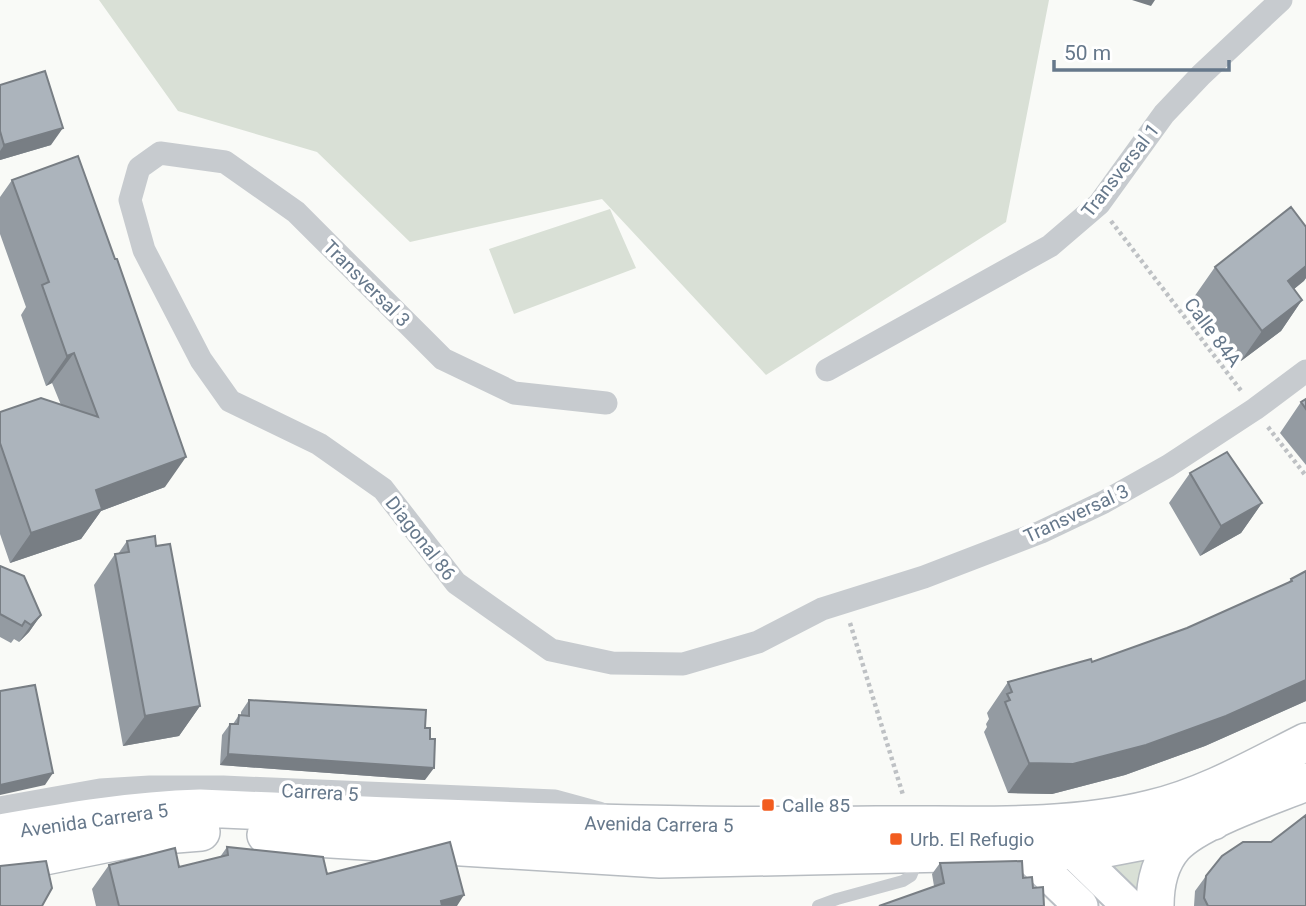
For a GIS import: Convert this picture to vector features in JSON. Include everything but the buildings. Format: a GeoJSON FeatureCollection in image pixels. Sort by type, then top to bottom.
{"type":"FeatureCollection","features":[{"type":"Feature","properties":{"kind":"main road","name":"Avenida Carrera 5"},"geometry":{"type":"LineString","coordinates":[[13,861],[139,837],[206,832],[660,859],[919,853],[1035,838],[1174,803],[1218,786],[1306,742]]}},
{"type":"Feature","properties":{"kind":"main road"},"geometry":{"type":"LineString","coordinates":[[1155,906],[1155,887],[1161,865],[1174,846],[1192,831],[1306,782]]}},
{"type":"Feature","properties":{"kind":"main road","name":"Avenida Carrera 5"},"geometry":{"type":"LineString","coordinates":[[13,861],[133,811],[200,808],[1035,838]]}},
{"type":"Feature","properties":{"kind":"main road"},"geometry":{"type":"LineString","coordinates":[[1035,838],[1072,851],[1116,847],[1213,821]]}},
{"type":"Feature","properties":{"kind":"main road"},"geometry":{"type":"LineString","coordinates":[[1035,838],[1081,906]]}},
{"type":"Feature","properties":{"kind":"main road"},"geometry":{"type":"LineString","coordinates":[[1072,851],[1129,906]]}},
{"type":"Feature","properties":{"kind":"street","name":"Transversal 1"},"geometry":{"type":"LineString","coordinates":[[827,370],[1051,246],[1098,204],[1164,114],[1201,75],[1281,0]]}},
{"type":"Feature","properties":{"kind":"street","name":"Transversal 3"},"geometry":{"type":"LineString","coordinates":[[139,168],[160,153],[225,162],[296,212],[443,359],[514,393],[606,403]]}},
{"type":"Feature","properties":{"kind":"street","name":"Diagonal 86"},"geometry":{"type":"LineString","coordinates":[[139,168],[130,200],[144,250],[201,360],[230,401],[319,444],[383,489],[456,583],[551,650],[612,663],[683,664],[758,642],[833,605]]}},
{"type":"Feature","properties":{"kind":"street","name":"Transversal 3"},"geometry":{"type":"LineString","coordinates":[[833,605],[924,577],[1041,532],[1104,502],[1168,466],[1255,409],[1306,371]]}},
{"type":"Feature","properties":{"kind":"street","name":"Carrera 5"},"geometry":{"type":"LineString","coordinates":[[0,808],[100,790],[150,786],[223,787],[555,802],[574,804],[639,825]]}},
{"type":"Feature","properties":{"kind":"lane"},"geometry":{"type":"LineString","coordinates":[[818,906],[903,881],[916,869],[919,853]]}},
{"type":"Feature","properties":{"kind":"path","name":"Calle 84A"},"geometry":{"type":"LineString","coordinates":[[1098,204],[1306,476]]}},
{"type":"Feature","properties":{"kind":"path"},"geometry":{"type":"LineString","coordinates":[[833,605],[904,800]]}},
{"type":"Feature","properties":{"kind":"shaded area"},"geometry":{"type":"Polygon","coordinates":[[[99,0],[1049,0],[1006,222],[766,375],[602,199],[410,242],[317,152],[178,111],[99,0]]]}},
{"type":"Feature","properties":{"kind":"shaded area"},"geometry":{"type":"Polygon","coordinates":[[[610,209],[636,268],[514,314],[489,249],[610,209]]]}},
{"type":"Feature","properties":{"kind":"shaded area"},"geometry":{"type":"Polygon","coordinates":[[[1154,852],[1145,899],[1103,859],[1154,852]]]}},
{"type":"Feature","properties":{"kind":"place","name":"Calle 85"},"geometry":{"type":"Point","coordinates":[768,805]}},
{"type":"Feature","properties":{"kind":"place","name":"Urb. El Refugio"},"geometry":{"type":"Point","coordinates":[896,839]}}]}
